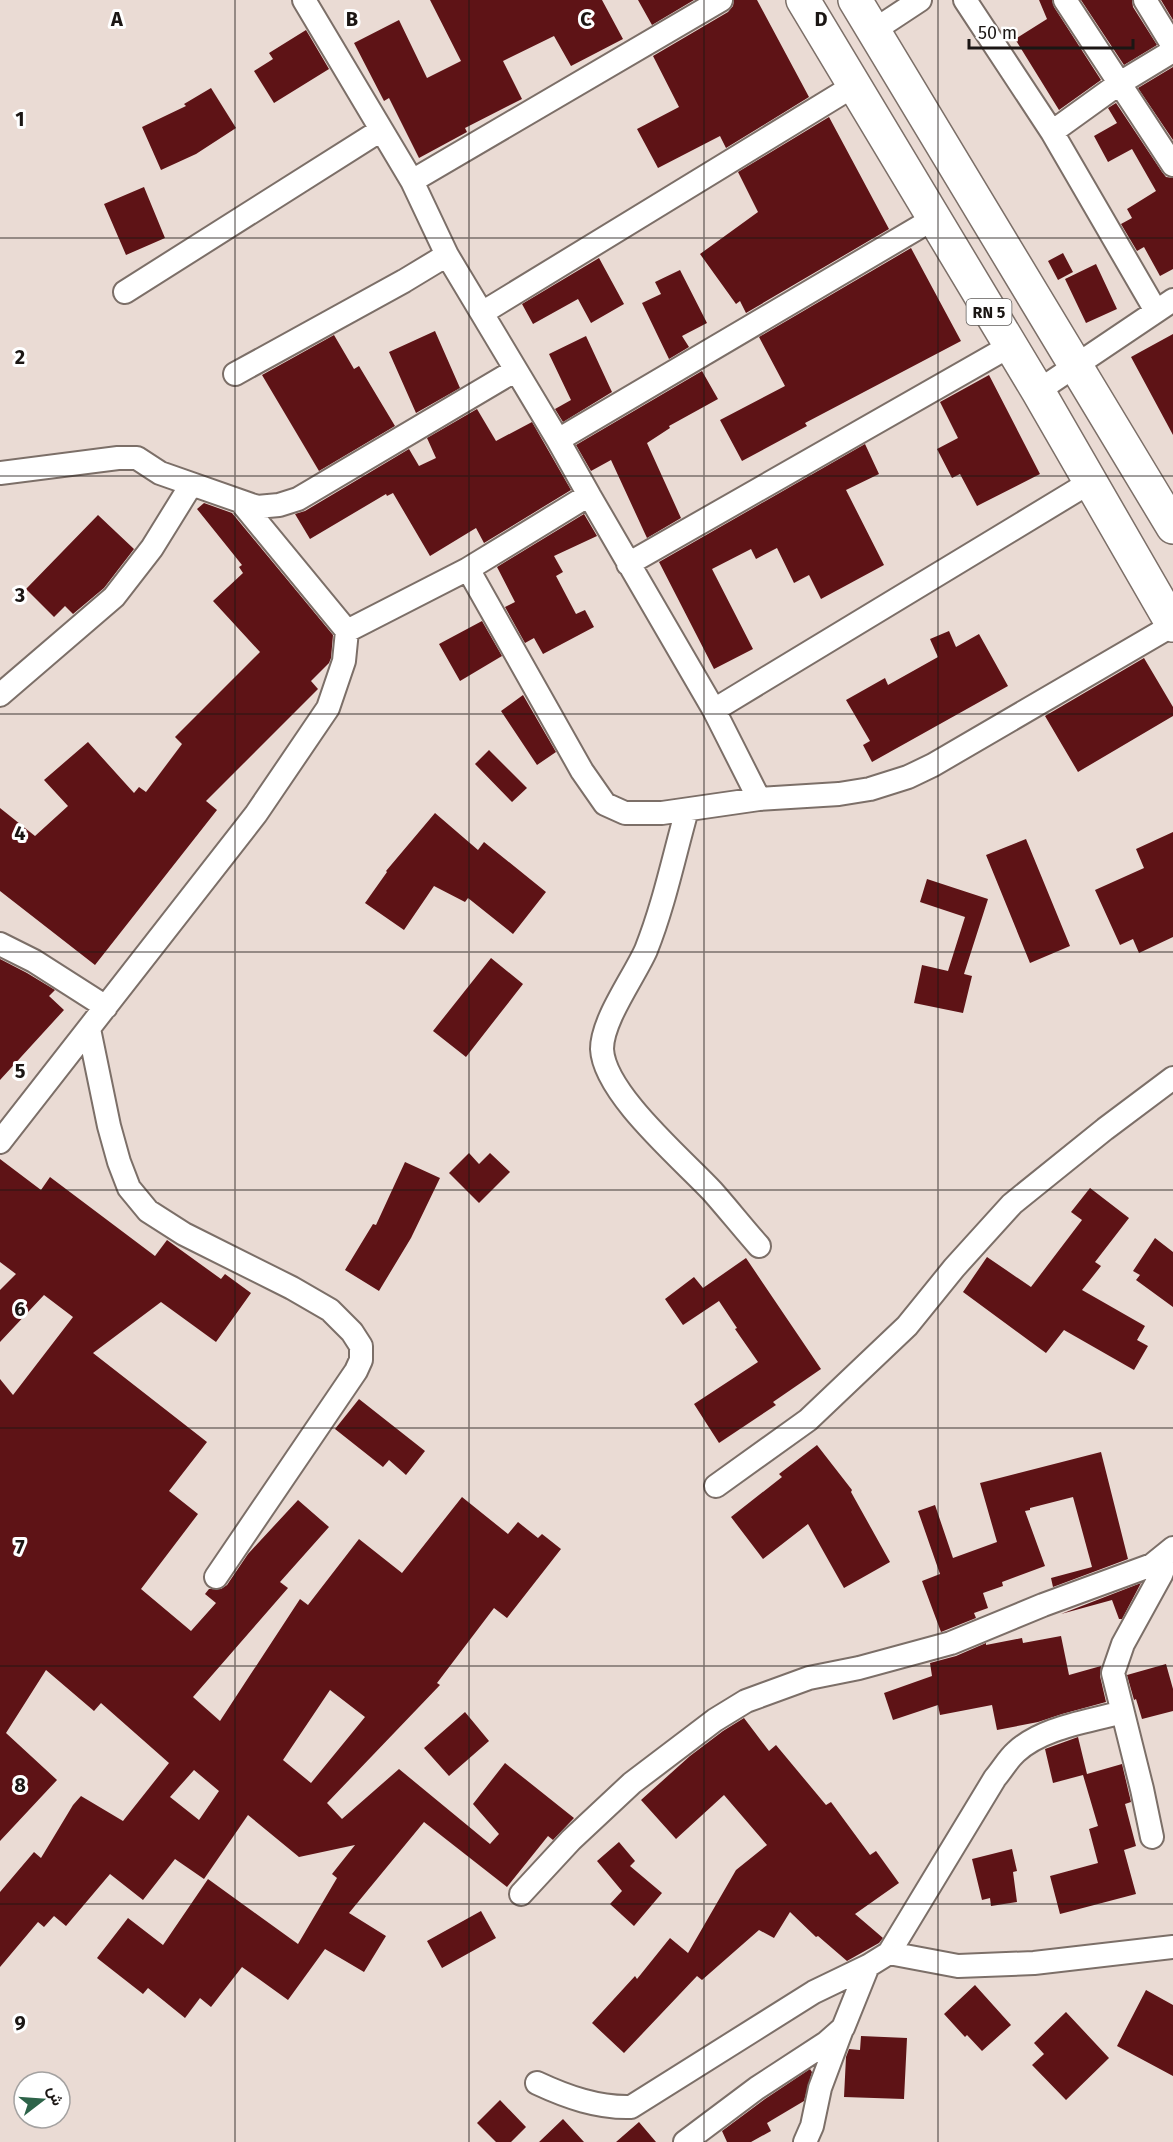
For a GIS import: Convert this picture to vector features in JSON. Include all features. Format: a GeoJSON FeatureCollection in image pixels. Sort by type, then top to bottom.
{"type":"FeatureCollection","features":[{"type":"Feature","properties":{"kind":"main road","name":"RN 5"},"geometry":{"type":"LineString","coordinates":[[803,0],[1092,481],[1173,625]]}},
{"type":"Feature","properties":{"kind":"main road","name":"RN 5"},"geometry":{"type":"LineString","coordinates":[[855,0],[1173,527]]}},
{"type":"Feature","properties":{"kind":"street"},"geometry":{"type":"LineString","coordinates":[[304,0],[412,181],[447,255],[558,440],[714,710],[759,799]]}},
{"type":"Feature","properties":{"kind":"street"},"geometry":{"type":"LineString","coordinates":[[412,181],[721,0]]}},
{"type":"Feature","properties":{"kind":"street"},"geometry":{"type":"LineString","coordinates":[[873,31],[920,0]]}},
{"type":"Feature","properties":{"kind":"street"},"geometry":{"type":"LineString","coordinates":[[966,0],[1165,305],[1038,391]]}},
{"type":"Feature","properties":{"kind":"street"},"geometry":{"type":"LineString","coordinates":[[1065,0],[1173,165]]}},
{"type":"Feature","properties":{"kind":"street"},"geometry":{"type":"LineString","coordinates":[[1144,0],[1173,46]]}},
{"type":"Feature","properties":{"kind":"street"},"geometry":{"type":"LineString","coordinates":[[1052,132],[1120,83],[1173,51]]}},
{"type":"Feature","properties":{"kind":"street"},"geometry":{"type":"LineString","coordinates":[[482,313],[855,86]]}},
{"type":"Feature","properties":{"kind":"street"},"geometry":{"type":"LineString","coordinates":[[125,292],[381,130]]}},
{"type":"Feature","properties":{"kind":"street"},"geometry":{"type":"LineString","coordinates":[[558,440],[933,219]]}},
{"type":"Feature","properties":{"kind":"street"},"geometry":{"type":"LineString","coordinates":[[235,374],[447,255]]}},
{"type":"Feature","properties":{"kind":"street"},"geometry":{"type":"LineString","coordinates":[[628,564],[1010,346]]}},
{"type":"Feature","properties":{"kind":"street"},"geometry":{"type":"LineString","coordinates":[[0,472],[118,458],[137,458],[160,473],[191,485],[214,490],[257,507],[279,505],[298,499],[516,370]]}},
{"type":"Feature","properties":{"kind":"street"},"geometry":{"type":"LineString","coordinates":[[714,710],[1092,481]]}},
{"type":"Feature","properties":{"kind":"street"},"geometry":{"type":"LineString","coordinates":[[0,694],[114,597],[152,548],[191,485]]}},
{"type":"Feature","properties":{"kind":"street"},"geometry":{"type":"LineString","coordinates":[[347,631],[468,569],[589,495]]}},
{"type":"Feature","properties":{"kind":"street"},"geometry":{"type":"LineString","coordinates":[[0,1143],[256,814],[328,708],[344,661],[347,631],[240,501]]}},
{"type":"Feature","properties":{"kind":"street"},"geometry":{"type":"LineString","coordinates":[[468,569],[582,771],[605,804],[625,813],[637,814],[687,810],[759,799],[839,794],[870,789],[908,777],[933,765],[1173,625]]}},
{"type":"Feature","properties":{"kind":"street"},"geometry":{"type":"LineString","coordinates":[[687,810],[646,950],[608,1024],[602,1050],[612,1082],[626,1102],[713,1192],[759,1246]]}},
{"type":"Feature","properties":{"kind":"street"},"geometry":{"type":"LineString","coordinates":[[0,944],[34,961],[106,1007]]}},
{"type":"Feature","properties":{"kind":"street"},"geometry":{"type":"LineString","coordinates":[[89,1029],[109,1126],[119,1162],[129,1188],[148,1211],[184,1234],[292,1288],[330,1310],[352,1332],[361,1346],[361,1360],[356,1371],[216,1577]]}},
{"type":"Feature","properties":{"kind":"street"},"geometry":{"type":"LineString","coordinates":[[716,1486],[807,1420],[907,1326],[954,1268],[1012,1204],[1173,1078]]}},
{"type":"Feature","properties":{"kind":"street"},"geometry":{"type":"LineString","coordinates":[[1152,1837],[1113,1673],[1136,1620],[1161,1575],[1172,1549]]}},
{"type":"Feature","properties":{"kind":"street"},"geometry":{"type":"LineString","coordinates":[[521,1894],[571,1840],[632,1783],[715,1720],[746,1701],[809,1678],[859,1668],[951,1643],[1043,1605],[1152,1565],[1172,1549]]}},
{"type":"Feature","properties":{"kind":"street"},"geometry":{"type":"LineString","coordinates":[[537,2083],[562,2095],[593,2103],[631,2107],[814,1992],[868,1966],[889,1953],[995,1778],[1015,1752],[1036,1738],[1059,1729],[1122,1712]]}},
{"type":"Feature","properties":{"kind":"street"},"geometry":{"type":"LineString","coordinates":[[889,1953],[958,1966],[1034,1964],[1173,1947]]}},
{"type":"Feature","properties":{"kind":"street"},"geometry":{"type":"LineString","coordinates":[[812,2137],[820,2088],[868,1966]]}},
{"type":"Feature","properties":{"kind":"street"},"geometry":{"type":"LineString","coordinates":[[685,2142],[757,2088],[826,2043],[843,2028]]}},
{"type":"Feature","properties":{"kind":"building"},"geometry":{"type":"Polygon","coordinates":[[[430,0],[602,0],[623,39],[571,66],[554,36],[503,61],[522,99],[465,128],[467,132],[419,158],[389,98],[384,101],[354,43],[399,20],[427,78],[461,61],[430,0]]]}},
{"type":"Feature","properties":{"kind":"building"},"geometry":{"type":"Polygon","coordinates":[[[638,0],[694,0],[652,25],[638,0]]]}},
{"type":"Feature","properties":{"kind":"building"},"geometry":{"type":"Polygon","coordinates":[[[734,0],[757,0],[809,97],[726,148],[720,136],[658,168],[637,129],[679,107],[653,56],[728,12],[734,0]]]}},
{"type":"Feature","properties":{"kind":"building"},"geometry":{"type":"Polygon","coordinates":[[[1039,0],[1052,0],[1054,7],[1101,80],[1059,110],[1015,39],[1047,19],[1039,0]]]}},
{"type":"Feature","properties":{"kind":"building"},"geometry":{"type":"Polygon","coordinates":[[[1081,0],[1132,0],[1133,7],[1157,45],[1124,65],[1081,0]]]}},
{"type":"Feature","properties":{"kind":"building"},"geometry":{"type":"Polygon","coordinates":[[[1161,0],[1173,0],[1173,20],[1161,0]]]}},
{"type":"Feature","properties":{"kind":"building"},"geometry":{"type":"Polygon","coordinates":[[[306,30],[329,69],[274,103],[254,71],[273,59],[269,53],[306,30]]]}},
{"type":"Feature","properties":{"kind":"building"},"geometry":{"type":"Polygon","coordinates":[[[1173,67],[1173,140],[1138,88],[1173,67]]]}},
{"type":"Feature","properties":{"kind":"building"},"geometry":{"type":"Polygon","coordinates":[[[211,88],[236,128],[196,154],[161,170],[142,127],[186,106],[184,104],[211,88]]]}},
{"type":"Feature","properties":{"kind":"building"},"geometry":{"type":"Polygon","coordinates":[[[1116,103],[1162,172],[1166,177],[1173,178],[1173,269],[1160,276],[1144,247],[1137,251],[1121,224],[1132,218],[1127,209],[1156,191],[1132,149],[1108,162],[1094,136],[1117,123],[1108,108],[1116,103]]]}},
{"type":"Feature","properties":{"kind":"building"},"geometry":{"type":"Polygon","coordinates":[[[829,117],[889,229],[746,313],[740,301],[736,304],[700,254],[758,212],[738,172],[829,117]]]}},
{"type":"Feature","properties":{"kind":"building"},"geometry":{"type":"Polygon","coordinates":[[[144,187],[165,238],[126,255],[104,204],[144,187]]]}},
{"type":"Feature","properties":{"kind":"building"},"geometry":{"type":"Polygon","coordinates":[[[911,248],[961,341],[805,423],[807,426],[742,461],[720,420],[785,386],[759,337],[911,248]]]}},
{"type":"Feature","properties":{"kind":"building"},"geometry":{"type":"Polygon","coordinates":[[[1063,253],[1073,272],[1058,280],[1048,261],[1063,253]]]}},
{"type":"Feature","properties":{"kind":"building"},"geometry":{"type":"Polygon","coordinates":[[[599,258],[624,304],[591,323],[578,299],[533,324],[522,304],[599,258]]]}},
{"type":"Feature","properties":{"kind":"building"},"geometry":{"type":"Polygon","coordinates":[[[1096,264],[1117,309],[1086,323],[1065,279],[1096,264]]]}},
{"type":"Feature","properties":{"kind":"building"},"geometry":{"type":"Polygon","coordinates":[[[680,270],[707,323],[682,336],[689,347],[669,359],[642,303],[661,294],[655,282],[680,270]]]}},
{"type":"Feature","properties":{"kind":"building"},"geometry":{"type":"Polygon","coordinates":[[[435,331],[460,388],[416,413],[389,352],[435,331]]]}},
{"type":"Feature","properties":{"kind":"building"},"geometry":{"type":"Polygon","coordinates":[[[1173,334],[1173,435],[1131,357],[1173,334]]]}},
{"type":"Feature","properties":{"kind":"building"},"geometry":{"type":"Polygon","coordinates":[[[334,335],[354,369],[359,366],[395,426],[319,471],[262,375],[334,335]]]}},
{"type":"Feature","properties":{"kind":"building"},"geometry":{"type":"Polygon","coordinates":[[[586,336],[612,392],[563,422],[555,409],[571,400],[549,354],[586,336]]]}},
{"type":"Feature","properties":{"kind":"building"},"geometry":{"type":"Polygon","coordinates":[[[702,371],[718,399],[669,426],[670,428],[647,443],[681,518],[647,538],[611,460],[591,471],[576,445],[702,371]]]}},
{"type":"Feature","properties":{"kind":"building"},"geometry":{"type":"Polygon","coordinates":[[[989,375],[1040,474],[977,506],[960,474],[952,478],[937,449],[958,438],[940,402],[989,375]]]}},
{"type":"Feature","properties":{"kind":"building"},"geometry":{"type":"Polygon","coordinates":[[[477,409],[496,441],[532,422],[571,490],[484,543],[476,528],[430,556],[393,493],[387,496],[386,494],[310,539],[295,514],[305,511],[409,449],[419,466],[436,458],[427,438],[477,409]]]}},
{"type":"Feature","properties":{"kind":"building"},"geometry":{"type":"Polygon","coordinates":[[[865,444],[879,474],[846,490],[884,565],[821,599],[809,575],[794,583],[777,548],[756,559],[751,549],[712,569],[753,649],[714,669],[659,562],[865,444]]]}},
{"type":"Feature","properties":{"kind":"building"},"geometry":{"type":"Polygon","coordinates":[[[204,503],[232,513],[333,635],[331,658],[311,681],[318,689],[206,801],[217,810],[95,965],[0,891],[0,808],[35,836],[68,806],[44,780],[88,742],[134,793],[139,787],[146,792],[182,744],[175,737],[260,652],[213,601],[243,573],[239,567],[242,565],[197,509],[204,503]]]}},
{"type":"Feature","properties":{"kind":"building"},"geometry":{"type":"Polygon","coordinates":[[[584,514],[597,536],[554,556],[563,572],[556,576],[576,614],[585,610],[594,627],[543,654],[534,638],[525,643],[505,607],[515,602],[497,567],[584,514]]]}},
{"type":"Feature","properties":{"kind":"building"},"geometry":{"type":"Polygon","coordinates":[[[98,515],[134,549],[104,588],[73,614],[65,606],[54,617],[26,589],[98,515]]]}},
{"type":"Feature","properties":{"kind":"building"},"geometry":{"type":"Polygon","coordinates":[[[482,621],[502,656],[460,681],[439,644],[482,621]]]}},
{"type":"Feature","properties":{"kind":"building"},"geometry":{"type":"Polygon","coordinates":[[[949,631],[956,647],[979,634],[1008,686],[872,762],[863,745],[870,741],[846,700],[885,678],[888,685],[938,657],[930,639],[949,631]]]}},
{"type":"Feature","properties":{"kind":"building"},"geometry":{"type":"Polygon","coordinates":[[[1144,658],[1173,707],[1173,716],[1078,772],[1045,716],[1144,658]]]}},
{"type":"Feature","properties":{"kind":"building"},"geometry":{"type":"Polygon","coordinates":[[[523,695],[556,752],[537,765],[501,711],[523,695]]]}},
{"type":"Feature","properties":{"kind":"building"},"geometry":{"type":"Polygon","coordinates":[[[489,750],[527,788],[512,802],[475,764],[489,750]]]}},
{"type":"Feature","properties":{"kind":"building"},"geometry":{"type":"Polygon","coordinates":[[[435,813],[478,850],[484,842],[546,892],[513,934],[468,898],[465,902],[434,886],[404,930],[365,903],[386,871],[435,813]]]}},
{"type":"Feature","properties":{"kind":"building"},"geometry":{"type":"Polygon","coordinates":[[[1173,832],[1173,937],[1139,953],[1133,939],[1120,945],[1095,890],[1144,868],[1136,849],[1173,832]]]}},
{"type":"Feature","properties":{"kind":"building"},"geometry":{"type":"Polygon","coordinates":[[[1026,839],[1070,946],[1030,963],[986,855],[1026,839]]]}},
{"type":"Feature","properties":{"kind":"building"},"geometry":{"type":"Polygon","coordinates":[[[927,879],[988,899],[964,974],[972,976],[963,1013],[914,1003],[922,965],[948,971],[965,917],[920,902],[927,879]]]}},
{"type":"Feature","properties":{"kind":"building"},"geometry":{"type":"Polygon","coordinates":[[[491,958],[523,984],[466,1057],[433,1031],[491,958]]]}},
{"type":"Feature","properties":{"kind":"building"},"geometry":{"type":"Polygon","coordinates":[[[0,959],[55,990],[49,996],[64,1010],[0,1080],[0,959]]]}},
{"type":"Feature","properties":{"kind":"building"},"geometry":{"type":"Polygon","coordinates":[[[469,1153],[479,1164],[490,1153],[510,1172],[479,1203],[449,1173],[469,1153]]]}},
{"type":"Feature","properties":{"kind":"building"},"geometry":{"type":"Polygon","coordinates":[[[0,1159],[41,1190],[50,1177],[155,1256],[167,1240],[221,1279],[225,1274],[251,1293],[216,1342],[161,1302],[93,1353],[207,1442],[169,1491],[198,1514],[141,1589],[191,1631],[216,1603],[205,1594],[209,1589],[221,1589],[227,1585],[248,1554],[298,1500],[329,1527],[280,1582],[288,1588],[193,1697],[220,1721],[300,1599],[308,1605],[359,1539],[402,1573],[462,1497],[508,1534],[518,1522],[538,1538],[542,1534],[561,1549],[507,1618],[494,1608],[437,1683],[440,1685],[327,1803],[342,1819],[399,1769],[490,1844],[499,1834],[473,1804],[505,1763],[574,1818],[553,1840],[548,1836],[507,1887],[424,1822],[349,1913],[386,1936],[364,1972],[325,1949],[288,2000],[242,1967],[211,2007],[200,1998],[185,2018],[148,1988],[143,1994],[97,1958],[128,1918],[163,1945],[208,1879],[298,1944],[337,1878],[332,1874],[355,1845],[299,1857],[248,1815],[204,1879],[175,1859],[143,1900],[110,1874],[66,1926],[54,1916],[44,1927],[38,1922],[0,1967],[0,1892],[34,1852],[41,1858],[73,1805],[81,1796],[123,1821],[169,1763],[101,1703],[94,1711],[46,1670],[6,1733],[57,1780],[0,1841],[0,1379],[13,1395],[73,1317],[44,1295],[0,1342],[0,1290],[16,1274],[0,1262],[0,1159]],[[330,1690],[283,1760],[311,1783],[365,1717],[330,1690]],[[194,1770],[170,1797],[199,1820],[219,1791],[194,1770]]]}},
{"type":"Feature","properties":{"kind":"building"},"geometry":{"type":"Polygon","coordinates":[[[405,1162],[440,1178],[411,1238],[379,1291],[345,1270],[373,1224],[376,1225],[405,1162]]]}},
{"type":"Feature","properties":{"kind":"building"},"geometry":{"type":"Polygon","coordinates":[[[1090,1188],[1129,1218],[1095,1262],[1101,1266],[1082,1290],[1145,1326],[1137,1340],[1148,1346],[1134,1370],[1064,1330],[1046,1353],[963,1292],[987,1257],[1031,1287],[1082,1220],[1071,1212],[1090,1188]]]}},
{"type":"Feature","properties":{"kind":"building"},"geometry":{"type":"Polygon","coordinates":[[[1155,1238],[1173,1252],[1173,1307],[1136,1280],[1140,1275],[1133,1271],[1155,1238]]]}},
{"type":"Feature","properties":{"kind":"building"},"geometry":{"type":"Polygon","coordinates":[[[746,1258],[821,1369],[773,1402],[776,1405],[719,1443],[694,1404],[758,1362],[719,1301],[683,1325],[665,1299],[694,1277],[703,1288],[746,1258]]]}},
{"type":"Feature","properties":{"kind":"building"},"geometry":{"type":"Polygon","coordinates":[[[359,1399],[425,1451],[406,1475],[389,1460],[383,1467],[335,1429],[359,1399]]]}},
{"type":"Feature","properties":{"kind":"building"},"geometry":{"type":"Polygon","coordinates":[[[817,1445],[852,1490],[851,1492],[890,1562],[844,1588],[808,1524],[763,1559],[731,1517],[782,1477],[779,1474],[817,1445]]]}},
{"type":"Feature","properties":{"kind":"building"},"geometry":{"type":"Polygon","coordinates":[[[1101,1452],[1128,1559],[1053,1587],[1051,1578],[1092,1567],[1073,1497],[1030,1508],[1025,1511],[1045,1566],[1002,1582],[1003,1586],[983,1593],[988,1608],[974,1613],[976,1618],[941,1632],[922,1581],[940,1574],[918,1511],[935,1505],[953,1558],[997,1542],[980,1483],[1101,1452]]]}},
{"type":"Feature","properties":{"kind":"building"},"geometry":{"type":"Polygon","coordinates":[[[1141,1583],[1122,1619],[1119,1619],[1112,1600],[1061,1614],[1141,1583]]]}},
{"type":"Feature","properties":{"kind":"building"},"geometry":{"type":"Polygon","coordinates":[[[1061,1636],[1069,1675],[1101,1666],[1100,1676],[1106,1702],[1038,1722],[997,1730],[992,1705],[940,1715],[938,1705],[893,1720],[884,1693],[932,1676],[930,1663],[956,1656],[986,1643],[986,1645],[1022,1638],[1023,1643],[1061,1636]]]}},
{"type":"Feature","properties":{"kind":"building"},"geometry":{"type":"Polygon","coordinates":[[[1166,1664],[1173,1689],[1173,1711],[1142,1719],[1127,1675],[1166,1664]]]}},
{"type":"Feature","properties":{"kind":"building"},"geometry":{"type":"Polygon","coordinates":[[[465,1712],[489,1741],[449,1776],[424,1748],[465,1712]]]}},
{"type":"Feature","properties":{"kind":"building"},"geometry":{"type":"Polygon","coordinates":[[[744,1718],[769,1751],[776,1745],[826,1805],[831,1802],[870,1855],[876,1851],[899,1883],[855,1914],[883,1938],[879,1943],[847,1961],[818,1936],[816,1937],[790,1912],[774,1938],[759,1930],[702,1980],[697,1976],[624,2053],[592,2023],[635,1976],[637,1979],[670,1938],[688,1953],[736,1870],[767,1845],[724,1795],[676,1839],[641,1800],[690,1756],[744,1718]]]}},
{"type":"Feature","properties":{"kind":"building"},"geometry":{"type":"Polygon","coordinates":[[[1078,1737],[1087,1774],[1122,1764],[1131,1802],[1125,1804],[1136,1846],[1124,1850],[1136,1894],[1060,1914],[1050,1876],[1098,1863],[1089,1829],[1098,1826],[1083,1775],[1053,1783],[1045,1749],[1078,1737]]]}},
{"type":"Feature","properties":{"kind":"building"},"geometry":{"type":"Polygon","coordinates":[[[619,1842],[635,1861],[630,1866],[662,1893],[634,1926],[610,1904],[622,1891],[597,1861],[619,1842]]]}},
{"type":"Feature","properties":{"kind":"building"},"geometry":{"type":"Polygon","coordinates":[[[1012,1849],[1017,1871],[1013,1872],[1017,1902],[991,1906],[990,1898],[982,1900],[972,1859],[1012,1849]]]}},
{"type":"Feature","properties":{"kind":"building"},"geometry":{"type":"Polygon","coordinates":[[[481,1911],[496,1938],[442,1968],[427,1941],[481,1911]]]}},
{"type":"Feature","properties":{"kind":"building"},"geometry":{"type":"Polygon","coordinates":[[[975,1985],[1011,2025],[982,2051],[967,2035],[965,2037],[944,2014],[975,1985]]]}},
{"type":"Feature","properties":{"kind":"building"},"geometry":{"type":"Polygon","coordinates":[[[1146,1990],[1173,2005],[1173,2076],[1117,2046],[1146,1990]]]}},
{"type":"Feature","properties":{"kind":"building"},"geometry":{"type":"Polygon","coordinates":[[[1066,2012],[1109,2058],[1066,2100],[1032,2065],[1044,2054],[1034,2043],[1066,2012]]]}},
{"type":"Feature","properties":{"kind":"building"},"geometry":{"type":"Polygon","coordinates":[[[861,2036],[907,2038],[904,2099],[844,2097],[846,2057],[849,2049],[860,2050],[861,2036]]]}},
{"type":"Feature","properties":{"kind":"building"},"geometry":{"type":"Polygon","coordinates":[[[810,2069],[812,2072],[804,2101],[767,2123],[771,2131],[751,2142],[727,2142],[722,2131],[810,2069]]]}},
{"type":"Feature","properties":{"kind":"building"},"geometry":{"type":"Polygon","coordinates":[[[500,2100],[526,2127],[511,2142],[496,2142],[477,2123],[500,2100]]]}},
{"type":"Feature","properties":{"kind":"building"},"geometry":{"type":"Polygon","coordinates":[[[563,2119],[584,2142],[539,2142],[563,2119]]]}},
{"type":"Feature","properties":{"kind":"building"},"geometry":{"type":"Polygon","coordinates":[[[639,2122],[656,2142],[616,2142],[639,2122]]]}}]}
